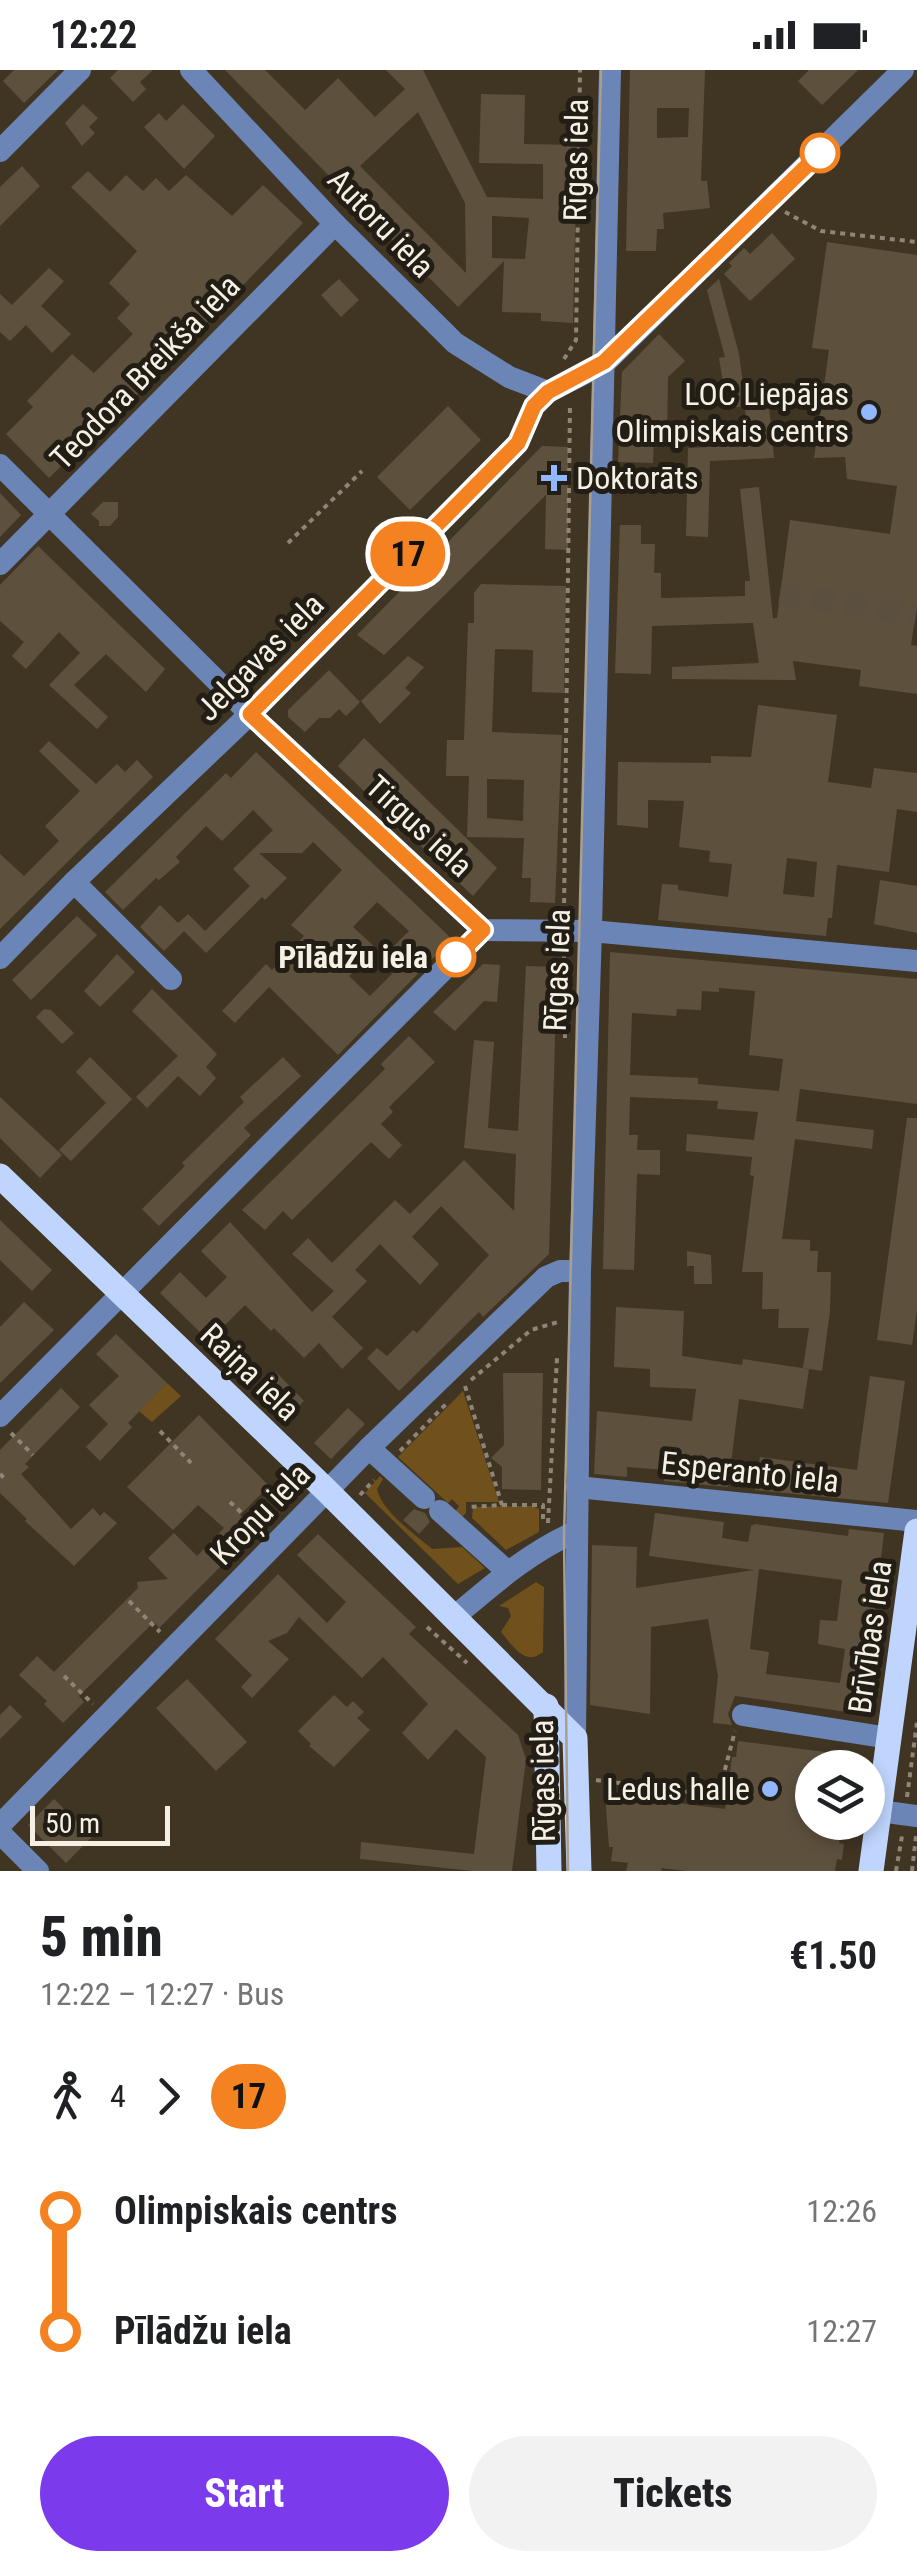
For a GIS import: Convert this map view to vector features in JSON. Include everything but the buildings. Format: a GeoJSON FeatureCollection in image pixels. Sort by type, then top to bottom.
{"type":"FeatureCollection","features":[{"type":"Feature","properties":{"kind":"main road","name":"Raiņa iela"},"geometry":{"type":"LineString","coordinates":[[0,1176],[328,1491],[575,1738]]}},
{"type":"Feature","properties":{"kind":"main road","name":"Brīvības iela"},"geometry":{"type":"LineString","coordinates":[[885,1767],[917,1530]]}},
{"type":"Feature","properties":{"kind":"main road","name":"Rīgas iela"},"geometry":{"type":"LineString","coordinates":[[546,1706],[548,1871]]}},
{"type":"Feature","properties":{"kind":"main road","name":"Rīgas iela"},"geometry":{"type":"LineString","coordinates":[[575,1738],[578,1871]]}},
{"type":"Feature","properties":{"kind":"main road","name":"Brīvības iela"},"geometry":{"type":"LineString","coordinates":[[871,1871],[875,1840]]}},
{"type":"Feature","properties":{"kind":"street"},"geometry":{"type":"LineString","coordinates":[[0,151],[80,70]]}},
{"type":"Feature","properties":{"kind":"street","name":"Autoru iela"},"geometry":{"type":"LineString","coordinates":[[191,70],[335,224],[455,343],[509,378],[548,392]]}},
{"type":"Feature","properties":{"kind":"street","name":"Rīgas iela"},"geometry":{"type":"LineString","coordinates":[[575,1738],[580,1271],[610,70]]}},
{"type":"Feature","properties":{"kind":"street","name":"Jelgavas iela"},"geometry":{"type":"LineString","coordinates":[[0,958],[250,714],[518,443],[534,406],[548,392],[604,362],[903,70]]}},
{"type":"Feature","properties":{"kind":"street","name":"Teodora Breikša iela"},"geometry":{"type":"LineString","coordinates":[[0,564],[335,224]]}},
{"type":"Feature","properties":{"kind":"street","name":"Tirgus iela"},"geometry":{"type":"LineString","coordinates":[[0,465],[250,714],[483,930]]}},
{"type":"Feature","properties":{"kind":"street"},"geometry":{"type":"LineString","coordinates":[[74,882],[171,979]]}},
{"type":"Feature","properties":{"kind":"street"},"geometry":{"type":"LineString","coordinates":[[6,1424],[122,1294],[483,930],[564,930],[917,961]]}},
{"type":"Feature","properties":{"kind":"street","name":"Kroņu iela"},"geometry":{"type":"LineString","coordinates":[[0,1825],[369,1448],[546,1277],[560,1271],[580,1271]]}},
{"type":"Feature","properties":{"kind":"street"},"geometry":{"type":"LineString","coordinates":[[369,1448],[508,1571]]}},
{"type":"Feature","properties":{"kind":"street","name":"Esperanto iela"},"geometry":{"type":"LineString","coordinates":[[578,1487],[917,1521]]}},
{"type":"Feature","properties":{"kind":"street"},"geometry":{"type":"LineString","coordinates":[[452,1618],[543,1546],[577,1531]]}},
{"type":"Feature","properties":{"kind":"street"},"geometry":{"type":"LineString","coordinates":[[743,1716],[889,1738]]}},
{"type":"Feature","properties":{"kind":"street"},"geometry":{"type":"LineString","coordinates":[[885,1812],[917,1816]]}},
{"type":"Feature","properties":{"kind":"street"},"geometry":{"type":"LineString","coordinates":[[0,1833],[38,1871]]}},
{"type":"Feature","properties":{"kind":"path"},"geometry":{"type":"LineString","coordinates":[[563,356],[576,340],[580,70]]}},
{"type":"Feature","properties":{"kind":"path"},"geometry":{"type":"LineString","coordinates":[[782,209],[791,218],[821,232],[917,242]]}},
{"type":"Feature","properties":{"kind":"path"},"geometry":{"type":"LineString","coordinates":[[565,1044],[570,435]]}},
{"type":"Feature","properties":{"kind":"path"},"geometry":{"type":"LineString","coordinates":[[288,543],[362,471]]}},
{"type":"Feature","properties":{"kind":"path"},"geometry":{"type":"LineString","coordinates":[[502,1505],[465,1386],[531,1330],[558,1322]]}},
{"type":"Feature","properties":{"kind":"path"},"geometry":{"type":"LineString","coordinates":[[460,1530],[469,1505],[543,1505],[543,1531],[549,1521],[558,1342]]}},
{"type":"Feature","properties":{"kind":"path"},"geometry":{"type":"LineString","coordinates":[[360,1495],[452,1399]]}},
{"type":"Feature","properties":{"kind":"path"},"geometry":{"type":"LineString","coordinates":[[6,1424],[33,1455]]}},
{"type":"Feature","properties":{"kind":"path"},"geometry":{"type":"LineString","coordinates":[[160,1431],[190,1463]]}},
{"type":"Feature","properties":{"kind":"path"},"geometry":{"type":"LineString","coordinates":[[230,1502],[245,1516]]}},
{"type":"Feature","properties":{"kind":"path"},"geometry":{"type":"LineString","coordinates":[[129,1601],[164,1636]]}},
{"type":"Feature","properties":{"kind":"path"},"geometry":{"type":"LineString","coordinates":[[64,1676],[93,1704]]}},
{"type":"Feature","properties":{"kind":"path"},"geometry":{"type":"LineString","coordinates":[[592,1780],[718,1796],[731,1738],[743,1716]]}},
{"type":"Feature","properties":{"kind":"path"},"geometry":{"type":"LineString","coordinates":[[912,1871],[917,1828]]}},
{"type":"Feature","properties":{"kind":"shaded area"},"geometry":{"type":"Polygon","coordinates":[[[126,1383],[147,1403],[167,1383],[181,1396],[152,1422],[122,1397],[126,1383]]]}},
{"type":"Feature","properties":{"kind":"shaded area"},"geometry":{"type":"Polygon","coordinates":[[[463,1391],[499,1502],[466,1502],[466,1513],[461,1518],[455,1512],[459,1506],[452,1499],[448,1503],[398,1457],[463,1391]]]}},
{"type":"Feature","properties":{"kind":"shaded area"},"geometry":{"type":"Polygon","coordinates":[[[380,1476],[380,1498],[408,1529],[432,1549],[462,1547],[485,1568],[458,1584],[365,1493],[380,1476]]]}},
{"type":"Feature","properties":{"kind":"shaded area"},"geometry":{"type":"Polygon","coordinates":[[[473,1507],[539,1509],[539,1532],[506,1550],[472,1518],[473,1507]]]}},
{"type":"Feature","properties":{"kind":"shaded area"},"geometry":{"type":"Polygon","coordinates":[[[536,1582],[544,1587],[543,1652],[531,1657],[520,1653],[501,1632],[511,1616],[508,1608],[499,1606],[536,1582]]]}},
{"type":"Feature","properties":{"kind":"tunnel"},"geometry":{"type":"LineString","coordinates":[[780,593],[916,615]]}},
{"type":"Feature","properties":{"kind":"tram line"},"geometry":{"type":"LineString","coordinates":[[568,1871],[564,1537],[601,70]]}},
{"type":"Feature","properties":{"kind":"bus line","name":"17"},"geometry":{"type":"LineString","coordinates":[[456,957],[483,930],[250,714],[518,443],[534,406],[548,392],[604,362],[820,153]]}},
{"type":"Feature","properties":{"kind":"place","name":"LOC Liepājas Olimpiskais centrs"},"geometry":{"type":"Point","coordinates":[869,412]}},
{"type":"Feature","properties":{"kind":"place","name":"Doktorāts"},"geometry":{"type":"Point","coordinates":[554,478]}},
{"type":"Feature","properties":{"kind":"place","name":"Pīlādžu iela"},"geometry":{"type":"Point","coordinates":[456,957]}},
{"type":"Feature","properties":{"kind":"place","name":"Ledus halle"},"geometry":{"type":"Point","coordinates":[770,1789]}}]}
